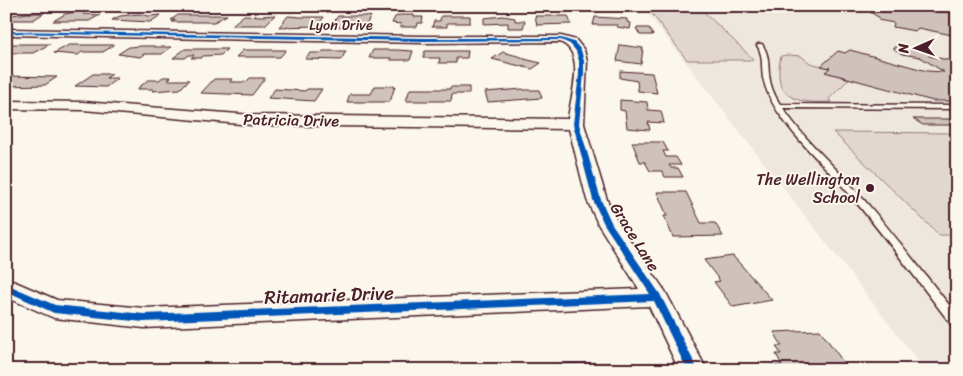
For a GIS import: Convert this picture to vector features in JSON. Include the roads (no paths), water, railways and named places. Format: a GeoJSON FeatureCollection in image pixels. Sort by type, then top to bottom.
{"type":"FeatureCollection","features":[{"type":"Feature","properties":{"kind":"street","name":"Lyon Drive"},"geometry":{"type":"LineString","coordinates":[[6,32],[143,33],[277,37],[560,39],[575,44],[579,52]]}},
{"type":"Feature","properties":{"kind":"street","name":"Grace Lane"},"geometry":{"type":"LineString","coordinates":[[579,52],[582,71],[575,113],[576,124],[597,200],[608,224],[657,297],[693,370]]}},
{"type":"Feature","properties":{"kind":"street","name":"Patricia Drive"},"geometry":{"type":"LineString","coordinates":[[6,105],[83,106],[252,120],[576,124]]}},
{"type":"Feature","properties":{"kind":"street","name":"Ritamarie Drive"},"geometry":{"type":"LineString","coordinates":[[6,287],[54,309],[144,318],[657,297]]}},
{"type":"Feature","properties":{"kind":"lane"},"geometry":{"type":"LineString","coordinates":[[760,45],[765,53],[766,76],[770,93],[778,106],[795,130],[880,225],[955,321]]}},
{"type":"Feature","properties":{"kind":"lane"},"geometry":{"type":"LineString","coordinates":[[778,106],[957,107]]}},
{"type":"Feature","properties":{"kind":"waterway"},"geometry":{"type":"LineString","coordinates":[[383,6],[387,9],[386,13]]}},
{"type":"Feature","properties":{"kind":"place","name":"The Wellington School"},"geometry":{"type":"Point","coordinates":[870,188]}}]}
